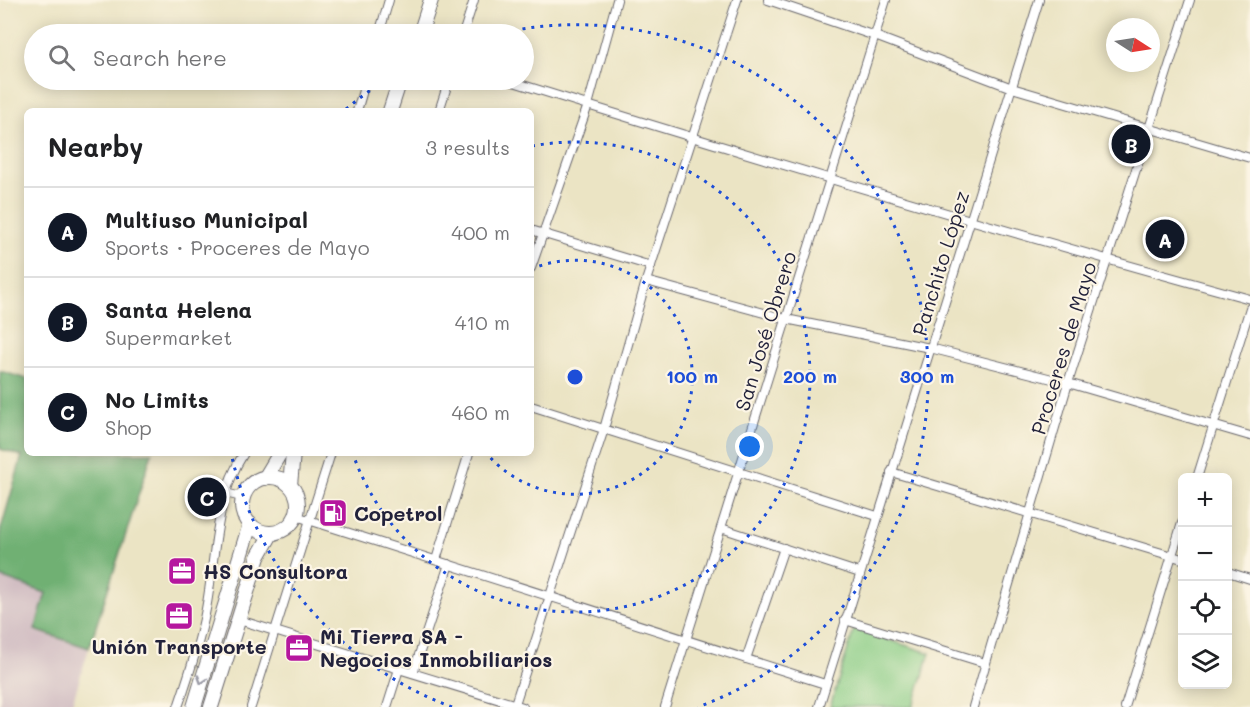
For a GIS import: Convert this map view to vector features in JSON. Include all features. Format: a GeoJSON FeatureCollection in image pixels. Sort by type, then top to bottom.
{"type":"FeatureCollection","features":[{"type":"Feature","properties":{"kind":"highway"},"geometry":{"type":"LineString","coordinates":[[417,24],[425,0]]}},
{"type":"Feature","properties":{"kind":"highway"},"geometry":{"type":"LineString","coordinates":[[423,24],[431,0]]}},
{"type":"Feature","properties":{"kind":"highway"},"geometry":{"type":"LineString","coordinates":[[391,108],[397,90]]}},
{"type":"Feature","properties":{"kind":"highway"},"geometry":{"type":"LineString","coordinates":[[397,108],[403,90]]}},
{"type":"Feature","properties":{"kind":"highway"},"geometry":{"type":"LineString","coordinates":[[265,478],[278,456]]}},
{"type":"Feature","properties":{"kind":"highway"},"geometry":{"type":"LineString","coordinates":[[290,485],[292,456]]}},
{"type":"Feature","properties":{"kind":"highway"},"geometry":{"type":"LineString","coordinates":[[265,478],[278,478],[290,485],[303,518],[271,534],[259,531],[250,524],[242,512],[243,497],[251,484],[265,478]]}},
{"type":"Feature","properties":{"kind":"highway"},"geometry":{"type":"LineString","coordinates":[[194,707],[250,524]]}},
{"type":"Feature","properties":{"kind":"highway"},"geometry":{"type":"LineString","coordinates":[[211,707],[258,557],[271,534]]}},
{"type":"Feature","properties":{"kind":"street"},"geometry":{"type":"LineString","coordinates":[[382,24],[389,0]]}},
{"type":"Feature","properties":{"kind":"street"},"geometry":{"type":"LineString","coordinates":[[466,24],[474,0]]}},
{"type":"Feature","properties":{"kind":"street"},"geometry":{"type":"LineString","coordinates":[[534,260],[588,105],[617,0]]}},
{"type":"Feature","properties":{"kind":"street"},"geometry":{"type":"LineString","coordinates":[[239,620],[517,706],[604,429],[646,281],[736,0]]}},
{"type":"Feature","properties":{"kind":"street"},"geometry":{"type":"LineString","coordinates":[[768,0],[875,36],[1012,88],[1250,158]]}},
{"type":"Feature","properties":{"kind":"street","name":"San José Obrero"},"geometry":{"type":"LineString","coordinates":[[664,707],[886,0]]}},
{"type":"Feature","properties":{"kind":"street","name":"Panchito López"},"geometry":{"type":"LineString","coordinates":[[819,707],[1039,0]]}},
{"type":"Feature","properties":{"kind":"street","name":"Proceres de Mayo"},"geometry":{"type":"LineString","coordinates":[[973,707],[1068,382],[1190,0]]}},
{"type":"Feature","properties":{"kind":"street"},"geometry":{"type":"LineString","coordinates":[[534,88],[830,179],[1250,299]]}},
{"type":"Feature","properties":{"kind":"street"},"geometry":{"type":"LineString","coordinates":[[358,108],[363,90]]}},
{"type":"Feature","properties":{"kind":"street"},"geometry":{"type":"LineString","coordinates":[[440,108],[446,90]]}},
{"type":"Feature","properties":{"kind":"street"},"geometry":{"type":"LineString","coordinates":[[534,231],[651,266]]}},
{"type":"Feature","properties":{"kind":"street"},"geometry":{"type":"LineString","coordinates":[[646,281],[786,319],[930,348],[1068,382],[1250,436]]}},
{"type":"Feature","properties":{"kind":"street"},"geometry":{"type":"LineString","coordinates":[[1198,473],[1250,308]]}},
{"type":"Feature","properties":{"kind":"street"},"geometry":{"type":"LineString","coordinates":[[534,407],[878,516]]}},
{"type":"Feature","properties":{"kind":"street"},"geometry":{"type":"LineString","coordinates":[[178,707],[206,610],[215,543],[225,493],[234,468],[242,456]]}},
{"type":"Feature","properties":{"kind":"street"},"geometry":{"type":"LineString","coordinates":[[251,707],[274,631],[303,518],[330,456]]}},
{"type":"Feature","properties":{"kind":"street"},"geometry":{"type":"LineString","coordinates":[[436,560],[468,456]]}},
{"type":"Feature","properties":{"kind":"street"},"geometry":{"type":"LineString","coordinates":[[891,472],[1178,558]]}},
{"type":"Feature","properties":{"kind":"street"},"geometry":{"type":"LineString","coordinates":[[225,493],[243,497]]}},
{"type":"Feature","properties":{"kind":"street"},"geometry":{"type":"LineString","coordinates":[[303,518],[825,684]]}},
{"type":"Feature","properties":{"kind":"street"},"geometry":{"type":"LineString","coordinates":[[1125,707],[1181,527]]}},
{"type":"Feature","properties":{"kind":"street"},"geometry":{"type":"LineString","coordinates":[[721,528],[860,573]]}},
{"type":"Feature","properties":{"kind":"street"},"geometry":{"type":"LineString","coordinates":[[746,658],[784,548]]}},
{"type":"Feature","properties":{"kind":"street"},"geometry":{"type":"LineString","coordinates":[[413,673],[449,564]]}},
{"type":"Feature","properties":{"kind":"street"},"geometry":{"type":"LineString","coordinates":[[1232,574],[1250,579]]}},
{"type":"Feature","properties":{"kind":"street"},"geometry":{"type":"LineString","coordinates":[[845,620],[985,663]]}},
{"type":"Feature","properties":{"kind":"street"},"geometry":{"type":"LineString","coordinates":[[387,707],[399,669]]}},
{"type":"Feature","properties":{"kind":"shaded area"},"geometry":{"type":"Polygon","coordinates":[[[0,577],[46,593],[35,631],[89,648],[71,707],[0,707],[0,577]]]}},
{"type":"Feature","properties":{"kind":"green space"},"geometry":{"type":"Polygon","coordinates":[[[0,371],[24,378],[24,456],[151,456],[89,648],[35,630],[46,593],[0,577],[0,532],[22,456],[0,449],[0,371]]]}},
{"type":"Feature","properties":{"kind":"green space"},"geometry":{"type":"Polygon","coordinates":[[[854,629],[930,653],[913,707],[830,707],[854,629]]]}},
{"type":"Feature","properties":{"kind":"place","name":"Santa Helena"},"geometry":{"type":"Point","coordinates":[1131,144]}},
{"type":"Feature","properties":{"kind":"place","name":"Multiuso Municipal"},"geometry":{"type":"Point","coordinates":[1165,239]}},
{"type":"Feature","properties":{"kind":"place","name":"No Limits"},"geometry":{"type":"Point","coordinates":[207,497]}},
{"type":"Feature","properties":{"kind":"place","name":"Copetrol"},"geometry":{"type":"Point","coordinates":[333,513]}},
{"type":"Feature","properties":{"kind":"place","name":"HS Consultora"},"geometry":{"type":"Point","coordinates":[182,571]}},
{"type":"Feature","properties":{"kind":"place","name":"Unión Transporte"},"geometry":{"type":"Point","coordinates":[179,616]}},
{"type":"Feature","properties":{"kind":"place","name":"Mi Tierra SA - Negocios Inmobiliarios"},"geometry":{"type":"Point","coordinates":[299,648]}}]}
